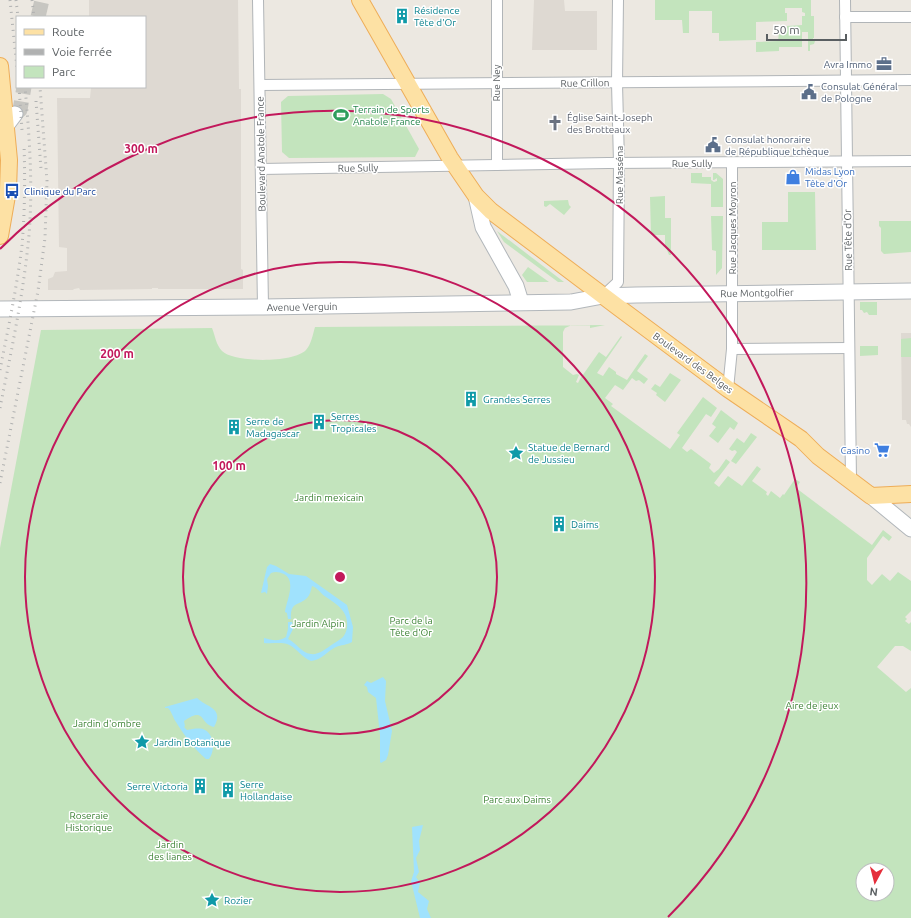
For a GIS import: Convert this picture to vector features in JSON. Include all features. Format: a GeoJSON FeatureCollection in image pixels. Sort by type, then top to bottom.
{"type":"FeatureCollection","features":[{"type":"Feature","properties":{"kind":"main road","name":"Boulevard des Belges"},"geometry":{"type":"LineString","coordinates":[[360,0],[455,166],[476,196],[491,211],[603,296],[800,439],[818,456],[871,496],[911,529]]}},
{"type":"Feature","properties":{"kind":"main road"},"geometry":{"type":"LineString","coordinates":[[0,66],[10,120],[8,190],[0,236]]}},
{"type":"Feature","properties":{"kind":"main road"},"geometry":{"type":"LineString","coordinates":[[0,159],[0,164]]}},
{"type":"Feature","properties":{"kind":"main road","name":"Boulevard des Belges"},"geometry":{"type":"LineString","coordinates":[[476,196],[483,227],[516,286],[521,302]]}},
{"type":"Feature","properties":{"kind":"main road","name":"Rue Montgolfier"},"geometry":{"type":"LineString","coordinates":[[603,296],[911,291]]}},
{"type":"Feature","properties":{"kind":"main road","name":"Avenue Verguin"},"geometry":{"type":"LineString","coordinates":[[0,309],[262,307],[571,302],[603,296]]}},
{"type":"Feature","properties":{"kind":"main road"},"geometry":{"type":"LineString","coordinates":[[871,496],[911,494]]}},
{"type":"Feature","properties":{"kind":"street","name":"Boulevard Anatole France"},"geometry":{"type":"LineString","coordinates":[[258,0],[262,307]]}},
{"type":"Feature","properties":{"kind":"street","name":"Rue Ney"},"geometry":{"type":"LineString","coordinates":[[497,0],[497,165]]}},
{"type":"Feature","properties":{"kind":"street","name":"Rue Masséna"},"geometry":{"type":"LineString","coordinates":[[603,296],[618,282],[618,0]]}},
{"type":"Feature","properties":{"kind":"street","name":"Rue Tête d'Or"},"geometry":{"type":"LineString","coordinates":[[845,0],[848,161],[850,480]]}},
{"type":"Feature","properties":{"kind":"street"},"geometry":{"type":"LineString","coordinates":[[845,17],[911,17]]}},
{"type":"Feature","properties":{"kind":"street","name":"Rue Crillon"},"geometry":{"type":"LineString","coordinates":[[260,85],[911,80]]}},
{"type":"Feature","properties":{"kind":"street","name":"Rue Sully"},"geometry":{"type":"LineString","coordinates":[[261,169],[619,163],[911,161]]}},
{"type":"Feature","properties":{"kind":"street","name":"Rue Jacques Moyron"},"geometry":{"type":"LineString","coordinates":[[728,388],[732,349],[732,163]]}},
{"type":"Feature","properties":{"kind":"street"},"geometry":{"type":"LineString","coordinates":[[732,349],[849,348]]}},
{"type":"Feature","properties":{"kind":"shaded area"},"geometry":{"type":"Polygon","coordinates":[[[89,0],[238,0],[239,89],[241,89],[241,269],[243,270],[243,289],[152,288],[80,290],[79,288],[73,290],[48,290],[48,279],[53,277],[55,272],[67,271],[67,248],[59,247],[57,98],[90,98],[91,88],[146,88],[146,16],[89,16],[89,0]]]}},
{"type":"Feature","properties":{"kind":"shaded area"},"geometry":{"type":"Polygon","coordinates":[[[534,0],[564,0],[565,11],[597,11],[597,50],[532,50],[534,0]]]}},
{"type":"Feature","properties":{"kind":"shaded area"},"geometry":{"type":"Polygon","coordinates":[[[901,333],[911,333],[911,427],[907,424],[906,420],[902,420],[901,333]]]}},
{"type":"Feature","properties":{"kind":"green space"},"geometry":{"type":"Polygon","coordinates":[[[655,0],[811,0],[811,16],[814,16],[813,41],[815,41],[814,44],[810,45],[810,51],[808,51],[808,32],[802,32],[802,47],[779,47],[779,51],[756,52],[756,42],[778,41],[779,32],[787,32],[787,26],[802,25],[802,16],[805,16],[805,13],[802,12],[802,8],[785,8],[785,13],[787,13],[787,21],[756,22],[756,40],[719,41],[719,33],[712,33],[712,11],[689,11],[689,33],[683,33],[682,20],[655,20],[655,0]]]}},
{"type":"Feature","properties":{"kind":"green space","name":"Terrain de Sports Anatole France"},"geometry":{"type":"Polygon","coordinates":[[[383,94],[391,99],[419,149],[415,157],[289,158],[282,152],[281,102],[288,96],[383,94]]]}},
{"type":"Feature","properties":{"kind":"green space"},"geometry":{"type":"Polygon","coordinates":[[[691,173],[702,173],[702,177],[711,177],[711,180],[714,182],[717,181],[717,178],[713,180],[713,173],[716,173],[723,179],[723,207],[711,207],[711,184],[691,183],[691,173]]]}},
{"type":"Feature","properties":{"kind":"green space"},"geometry":{"type":"Polygon","coordinates":[[[788,192],[815,192],[816,250],[762,250],[762,222],[788,222],[788,192]]]}},
{"type":"Feature","properties":{"kind":"green space"},"geometry":{"type":"Polygon","coordinates":[[[665,196],[665,218],[671,218],[671,255],[669,255],[665,245],[665,235],[651,235],[650,197],[665,196]]]}},
{"type":"Feature","properties":{"kind":"green space"},"geometry":{"type":"Polygon","coordinates":[[[568,200],[571,207],[564,215],[550,204],[546,207],[544,206],[544,201],[568,200]]]}},
{"type":"Feature","properties":{"kind":"green space"},"geometry":{"type":"Polygon","coordinates":[[[711,216],[723,216],[722,268],[716,275],[716,251],[712,250],[711,216]]]}},
{"type":"Feature","properties":{"kind":"green space"},"geometry":{"type":"Polygon","coordinates":[[[879,221],[911,221],[911,252],[884,254],[881,251],[881,228],[879,226],[879,221]]]}},
{"type":"Feature","properties":{"kind":"green space"},"geometry":{"type":"Polygon","coordinates":[[[497,231],[564,282],[558,282],[504,242],[497,231]]]}},
{"type":"Feature","properties":{"kind":"green space"},"geometry":{"type":"Polygon","coordinates":[[[528,267],[549,282],[527,282],[522,275],[528,267]]]}},
{"type":"Feature","properties":{"kind":"green space"},"geometry":{"type":"Polygon","coordinates":[[[860,302],[877,302],[877,315],[869,315],[867,312],[864,313],[860,310],[860,302]]]}},
{"type":"Feature","properties":{"kind":"green space","name":"Parc de la Tête d'Or"},"geometry":{"type":"Polygon","coordinates":[[[571,325],[565,328],[563,332],[563,367],[573,375],[579,375],[576,382],[578,383],[599,352],[606,357],[621,336],[622,337],[597,373],[603,376],[609,367],[616,372],[616,374],[627,380],[645,354],[648,356],[637,371],[648,379],[644,384],[639,380],[636,381],[632,378],[623,390],[615,385],[605,398],[613,404],[611,406],[670,449],[680,435],[677,433],[703,397],[717,408],[711,417],[706,414],[682,448],[687,452],[691,449],[711,464],[709,468],[714,473],[726,459],[730,462],[714,483],[719,487],[728,476],[742,486],[757,466],[761,469],[752,481],[767,492],[766,494],[768,496],[771,491],[780,498],[783,494],[784,495],[795,479],[800,482],[796,488],[872,545],[883,530],[892,537],[889,541],[883,536],[867,558],[867,580],[872,585],[882,574],[890,581],[898,572],[911,581],[911,611],[905,617],[907,619],[905,621],[909,624],[911,622],[911,651],[903,646],[895,646],[877,667],[906,692],[911,688],[911,918],[0,918],[0,548],[41,330],[212,328],[217,343],[222,351],[238,358],[264,360],[290,357],[299,354],[306,350],[312,339],[315,327],[571,325]]]}},
{"type":"Feature","properties":{"kind":"green space"},"geometry":{"type":"Polygon","coordinates":[[[590,325],[605,325],[590,328],[590,325]]]}},
{"type":"Feature","properties":{"kind":"green space"},"geometry":{"type":"Polygon","coordinates":[[[911,338],[911,357],[901,357],[901,339],[911,338]]]}},
{"type":"Feature","properties":{"kind":"green space"},"geometry":{"type":"Polygon","coordinates":[[[860,346],[878,346],[878,355],[860,356],[860,346]]]}},
{"type":"Feature","properties":{"kind":"green space"},"geometry":{"type":"Polygon","coordinates":[[[670,373],[681,380],[665,402],[651,389],[655,384],[660,387],[670,373]]]}},
{"type":"Feature","properties":{"kind":"green space"},"geometry":{"type":"Polygon","coordinates":[[[721,410],[738,423],[734,430],[730,427],[718,443],[709,436],[716,427],[712,424],[721,410]]]}},
{"type":"Feature","properties":{"kind":"green space"},"geometry":{"type":"Polygon","coordinates":[[[751,433],[757,437],[736,464],[731,461],[737,452],[729,449],[737,438],[744,443],[751,433]]]}},
{"type":"Feature","properties":{"kind":"water"},"geometry":{"type":"Polygon","coordinates":[[[270,564],[289,574],[306,576],[347,605],[353,627],[352,642],[336,647],[318,659],[311,661],[290,645],[282,643],[264,643],[264,638],[278,640],[286,637],[288,622],[292,622],[293,629],[288,639],[304,652],[316,654],[342,638],[347,628],[346,618],[342,610],[312,586],[308,597],[292,609],[291,619],[288,619],[287,613],[285,612],[290,592],[290,581],[288,577],[279,572],[271,573],[267,579],[267,594],[265,592],[261,593],[267,567],[270,564]]]}},
{"type":"Feature","properties":{"kind":"water"},"geometry":{"type":"Polygon","coordinates":[[[383,677],[386,681],[385,701],[392,731],[388,755],[386,760],[381,763],[376,698],[368,692],[367,687],[364,685],[367,681],[371,683],[383,677]]]}},
{"type":"Feature","properties":{"kind":"water"},"geometry":{"type":"Polygon","coordinates":[[[197,698],[216,712],[217,721],[214,727],[206,723],[202,717],[196,715],[184,721],[184,727],[187,730],[203,729],[210,734],[213,742],[213,751],[209,759],[206,759],[193,746],[179,727],[168,708],[165,708],[197,698]]]}},
{"type":"Feature","properties":{"kind":"water"},"geometry":{"type":"Polygon","coordinates":[[[423,825],[419,841],[420,850],[416,858],[419,872],[416,877],[420,883],[418,892],[429,901],[427,909],[431,918],[420,918],[411,881],[414,872],[412,827],[423,825]]]}},
{"type":"Feature","properties":{"kind":"tunnel"},"geometry":{"type":"LineString","coordinates":[[38,16],[42,0]]}},
{"type":"Feature","properties":{"kind":"tunnel"},"geometry":{"type":"LineString","coordinates":[[15,114],[20,110],[24,88]]}},
{"type":"Feature","properties":{"kind":"railway"},"geometry":{"type":"LineString","coordinates":[[10,0],[16,58]]}},
{"type":"Feature","properties":{"kind":"railway"},"geometry":{"type":"LineString","coordinates":[[16,0],[18,16]]}},
{"type":"Feature","properties":{"kind":"railway"},"geometry":{"type":"LineString","coordinates":[[32,0],[34,16]]}},
{"type":"Feature","properties":{"kind":"railway"},"geometry":{"type":"LineString","coordinates":[[19,88],[22,130]]}},
{"type":"Feature","properties":{"kind":"railway"},"geometry":{"type":"LineString","coordinates":[[0,408],[25,273],[29,233],[31,192],[25,88]]}},
{"type":"Feature","properties":{"kind":"railway"},"geometry":{"type":"LineString","coordinates":[[0,483],[38,291],[45,238],[47,181],[40,88]]}},
{"type":"Feature","properties":{"kind":"railway"},"geometry":{"type":"LineString","coordinates":[[36,101],[41,169]]}},
{"type":"Feature","properties":{"kind":"railway"},"geometry":{"type":"LineString","coordinates":[[0,370],[15,292],[22,245],[24,220],[24,144]]}},
{"type":"Feature","properties":{"kind":"place","name":"Résidence Tête d'Or"},"geometry":{"type":"Point","coordinates":[402,16]}},
{"type":"Feature","properties":{"kind":"place","name":"Avra Immo"},"geometry":{"type":"Point","coordinates":[884,64]}},
{"type":"Feature","properties":{"kind":"place","name":"Consulat Général de Pologne"},"geometry":{"type":"Point","coordinates":[809,92]}},
{"type":"Feature","properties":{"kind":"place","name":"Terrain de Sports Anatole France"},"geometry":{"type":"Point","coordinates":[341,115]}},
{"type":"Feature","properties":{"kind":"place","name":"Église Saint-Joseph des Brotteaux"},"geometry":{"type":"Point","coordinates":[555,123]}},
{"type":"Feature","properties":{"kind":"place","name":"Consulat honoraire de République tchèque"},"geometry":{"type":"Point","coordinates":[713,145]}},
{"type":"Feature","properties":{"kind":"place","name":"Midas Lyon Tête d'Or"},"geometry":{"type":"Point","coordinates":[793,177]}},
{"type":"Feature","properties":{"kind":"place","name":"Clinique du Parc"},"geometry":{"type":"Point","coordinates":[12,191]}},
{"type":"Feature","properties":{"kind":"place","name":"Grandes Serres"},"geometry":{"type":"Point","coordinates":[471,399]}},
{"type":"Feature","properties":{"kind":"place","name":"Serres Tropicales"},"geometry":{"type":"Point","coordinates":[319,422]}},
{"type":"Feature","properties":{"kind":"place","name":"Serre de Madagascar"},"geometry":{"type":"Point","coordinates":[234,427]}},
{"type":"Feature","properties":{"kind":"place","name":"Casino"},"geometry":{"type":"Point","coordinates":[882,450]}},
{"type":"Feature","properties":{"kind":"place","name":"Statue de Bernard de Jussieu"},"geometry":{"type":"Point","coordinates":[516,453]}},
{"type":"Feature","properties":{"kind":"place","name":"Daims"},"geometry":{"type":"Point","coordinates":[559,524]}},
{"type":"Feature","properties":{"kind":"place","name":"Jardin Botanique"},"geometry":{"type":"Point","coordinates":[142,742]}},
{"type":"Feature","properties":{"kind":"place","name":"Serre Victoria"},"geometry":{"type":"Point","coordinates":[200,786]}},
{"type":"Feature","properties":{"kind":"place","name":"Serre Hollandaise"},"geometry":{"type":"Point","coordinates":[228,790]}},
{"type":"Feature","properties":{"kind":"place","name":"Rozier"},"geometry":{"type":"Point","coordinates":[212,900]}},
{"type":"Feature","properties":{"kind":"park label","name":"Jardin mexicain"},"geometry":{"type":"Point","coordinates":[329,497]}},
{"type":"Feature","properties":{"kind":"park label","name":"Jardin Alpin"},"geometry":{"type":"Point","coordinates":[318,623]}},
{"type":"Feature","properties":{"kind":"park label","name":"Aire de jeux"},"geometry":{"type":"Point","coordinates":[812,705]}},
{"type":"Feature","properties":{"kind":"park label","name":"Jardin d'ombre"},"geometry":{"type":"Point","coordinates":[107,723]}},
{"type":"Feature","properties":{"kind":"park label","name":"Parc aux Daims"},"geometry":{"type":"Point","coordinates":[517,799]}},
{"type":"Feature","properties":{"kind":"park label","name":"Roseraie Historique"},"geometry":{"type":"Point","coordinates":[89,820]}},
{"type":"Feature","properties":{"kind":"park label","name":"Jardin des lianes"},"geometry":{"type":"Point","coordinates":[170,850]}}]}
